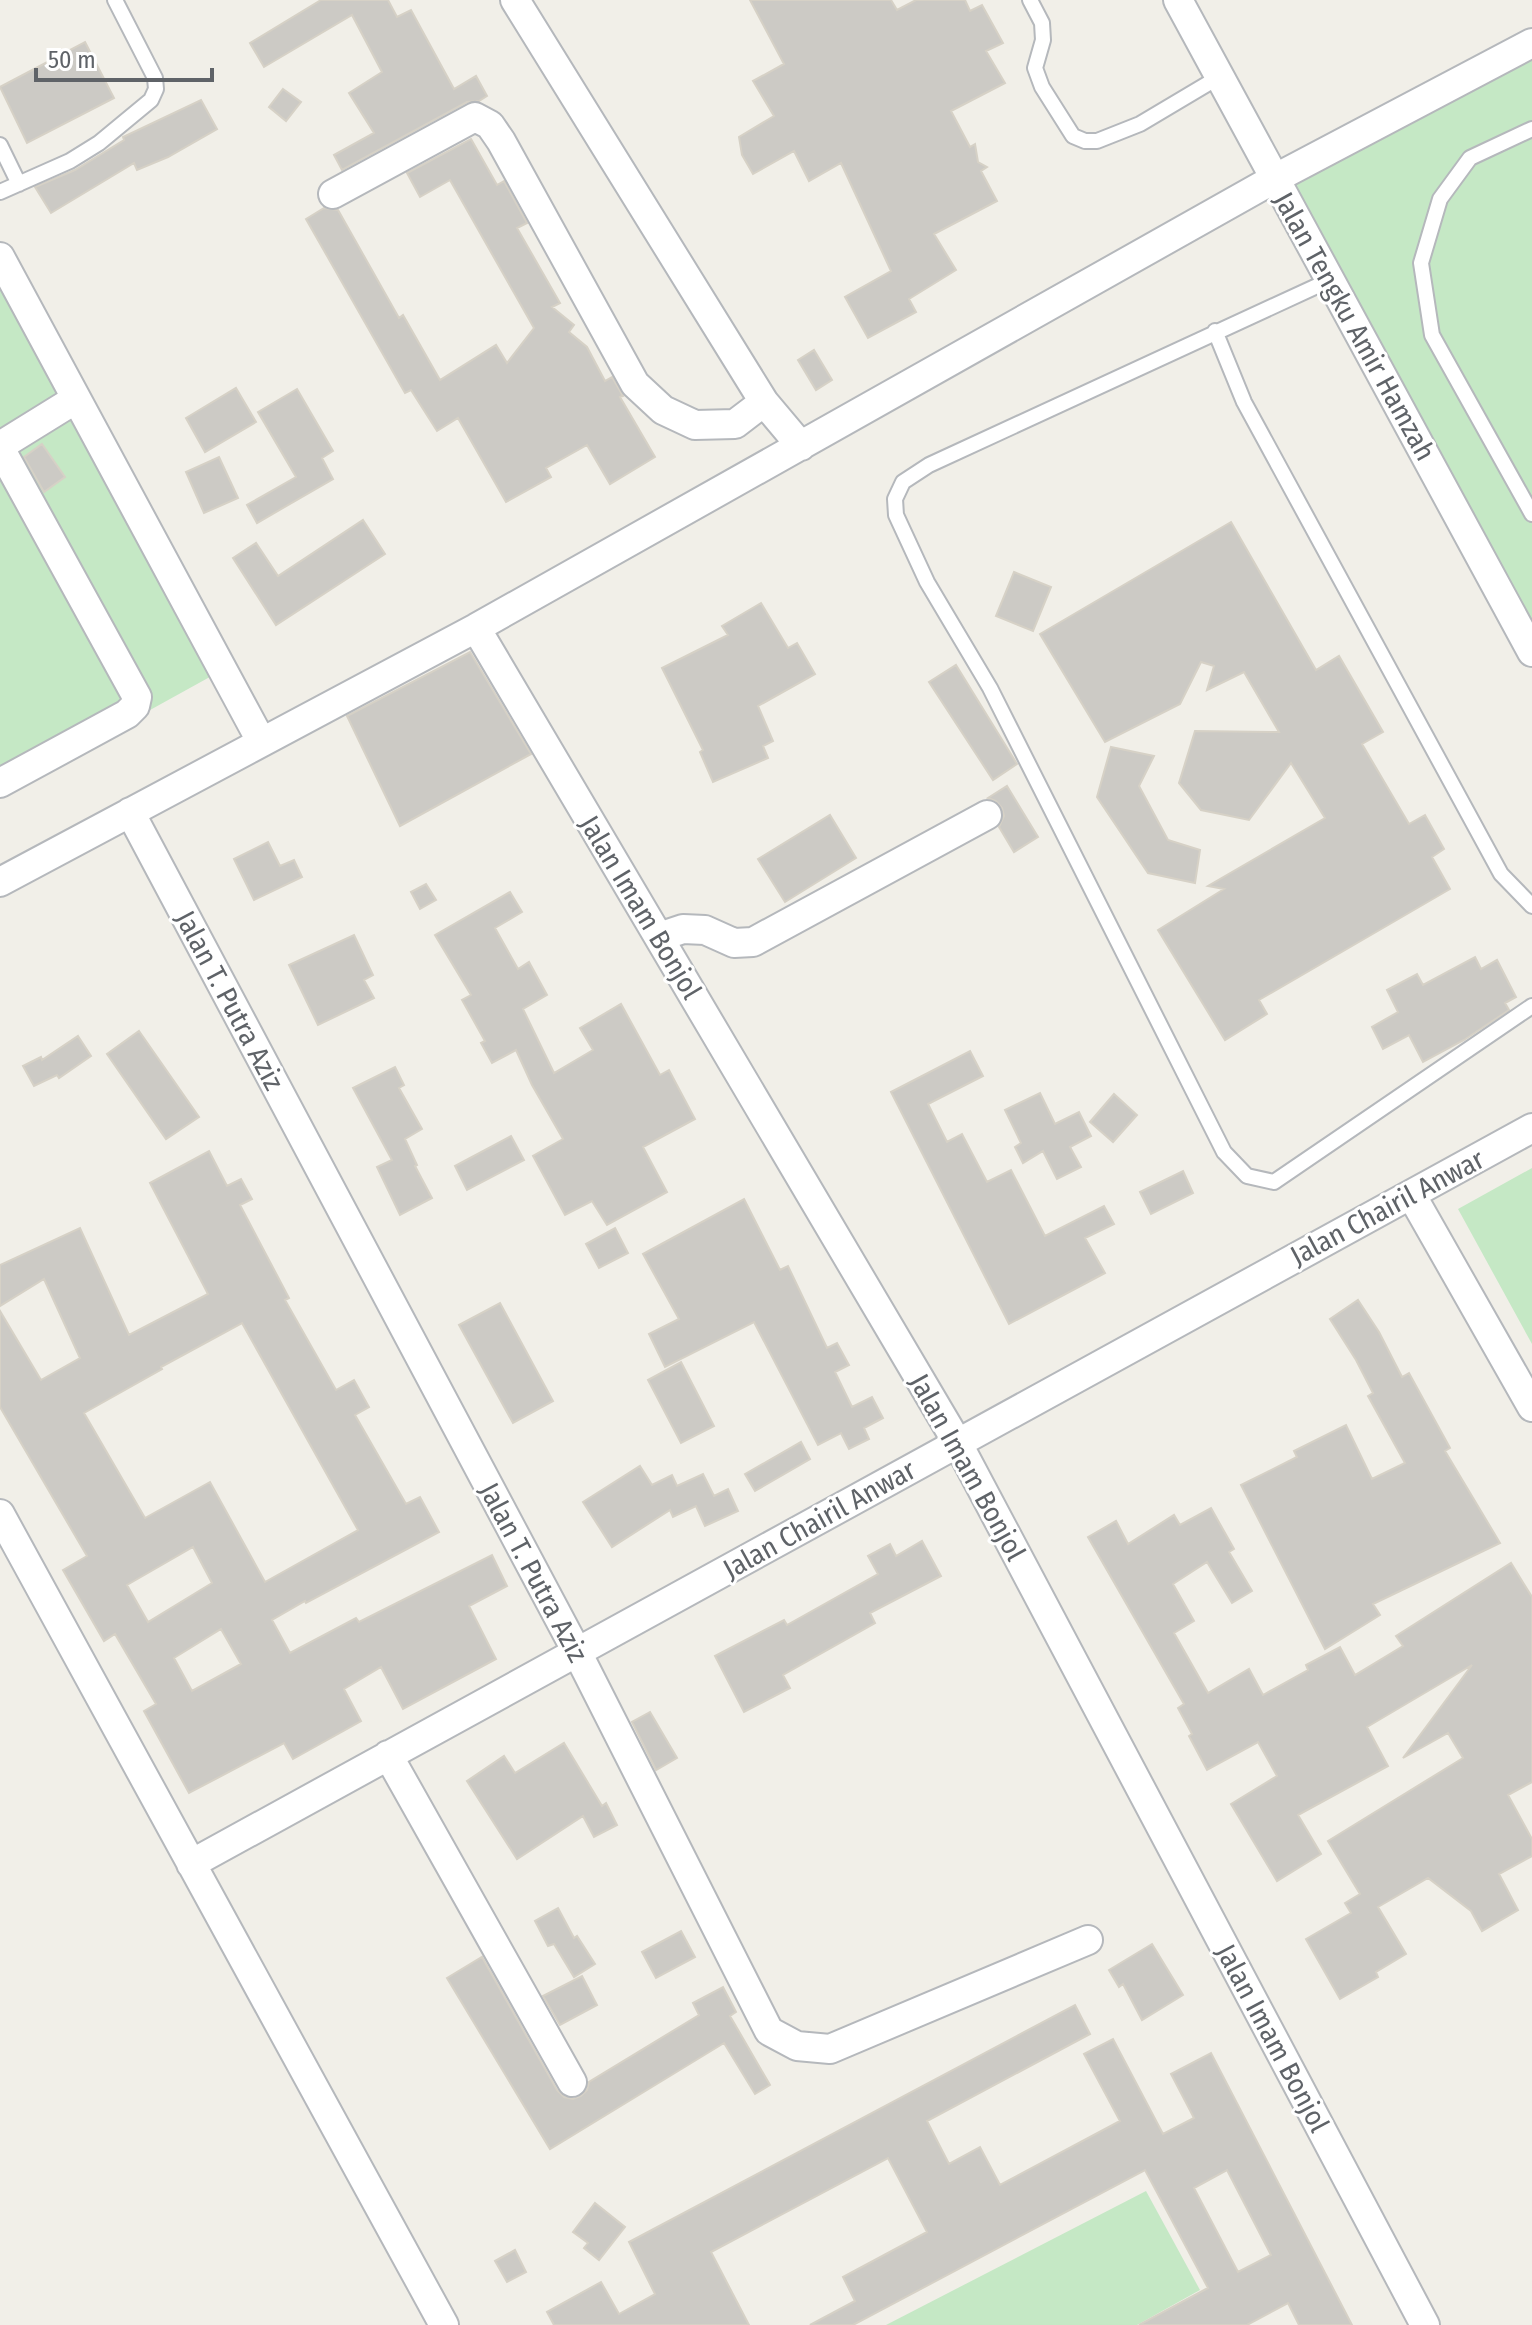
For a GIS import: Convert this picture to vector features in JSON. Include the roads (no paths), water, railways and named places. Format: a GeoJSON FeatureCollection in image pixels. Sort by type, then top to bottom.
{"type":"FeatureCollection","features":[{"type":"Feature","properties":{"kind":"street"},"geometry":{"type":"LineString","coordinates":[[515,0],[764,402],[801,446]]}},
{"type":"Feature","properties":{"kind":"street","name":"Jalan Tengku Amir Hamzah"},"geometry":{"type":"LineString","coordinates":[[1178,0],[1532,652]]}},
{"type":"Feature","properties":{"kind":"street"},"geometry":{"type":"LineString","coordinates":[[0,882],[476,628],[1274,179],[1532,43]]}},
{"type":"Feature","properties":{"kind":"street"},"geometry":{"type":"LineString","coordinates":[[333,194],[475,117],[490,125],[501,141],[635,384],[663,410],[695,425],[735,424],[764,402]]}},
{"type":"Feature","properties":{"kind":"street"},"geometry":{"type":"LineString","coordinates":[[0,257],[261,741]]}},
{"type":"Feature","properties":{"kind":"street"},"geometry":{"type":"LineString","coordinates":[[0,783],[127,714],[135,706],[137,697],[0,447],[76,399]]}},
{"type":"Feature","properties":{"kind":"street","name":"Jalan Imam Bonjol"},"geometry":{"type":"LineString","coordinates":[[476,628],[957,1442],[1425,2325]]}},
{"type":"Feature","properties":{"kind":"street","name":"Jalan T. Putra Aziz"},"geometry":{"type":"LineString","coordinates":[[130,812],[577,1652],[769,2031],[797,2046],[830,2049],[1088,1940]]}},
{"type":"Feature","properties":{"kind":"street"},"geometry":{"type":"LineString","coordinates":[[659,937],[683,929],[694,929],[705,930],[734,943],[753,942],[987,815]]}},
{"type":"Feature","properties":{"kind":"street","name":"Jalan Chairil Anwar"},"geometry":{"type":"LineString","coordinates":[[191,1864],[1532,1128]]}},
{"type":"Feature","properties":{"kind":"street"},"geometry":{"type":"LineString","coordinates":[[1412,1196],[1532,1407]]}},
{"type":"Feature","properties":{"kind":"street"},"geometry":{"type":"LineString","coordinates":[[0,1514],[444,2325]]}},
{"type":"Feature","properties":{"kind":"street"},"geometry":{"type":"LineString","coordinates":[[388,1755],[572,2082]]}},
{"type":"Feature","properties":{"kind":"lane"},"geometry":{"type":"LineString","coordinates":[[0,192],[70,161],[99,143],[151,100],[156,89],[155,78],[115,0]]}},
{"type":"Feature","properties":{"kind":"lane"},"geometry":{"type":"LineString","coordinates":[[1030,0],[1042,23],[1043,40],[1035,68],[1042,87],[1073,136],[1085,141],[1097,141],[1140,124],[1219,77]]}},
{"type":"Feature","properties":{"kind":"lane"},"geometry":{"type":"LineString","coordinates":[[1532,129],[1470,158],[1440,199],[1421,263],[1432,335],[1532,514]]}},
{"type":"Feature","properties":{"kind":"lane"},"geometry":{"type":"LineString","coordinates":[[0,145],[19,184]]}},
{"type":"Feature","properties":{"kind":"lane"},"geometry":{"type":"LineString","coordinates":[[1330,280],[929,465],[903,482],[895,499],[896,515],[927,582],[990,688],[1224,1152],[1247,1176],[1274,1182],[1532,1006]]}},
{"type":"Feature","properties":{"kind":"lane"},"geometry":{"type":"LineString","coordinates":[[1215,331],[1244,402],[1501,874],[1532,906]]}}]}
